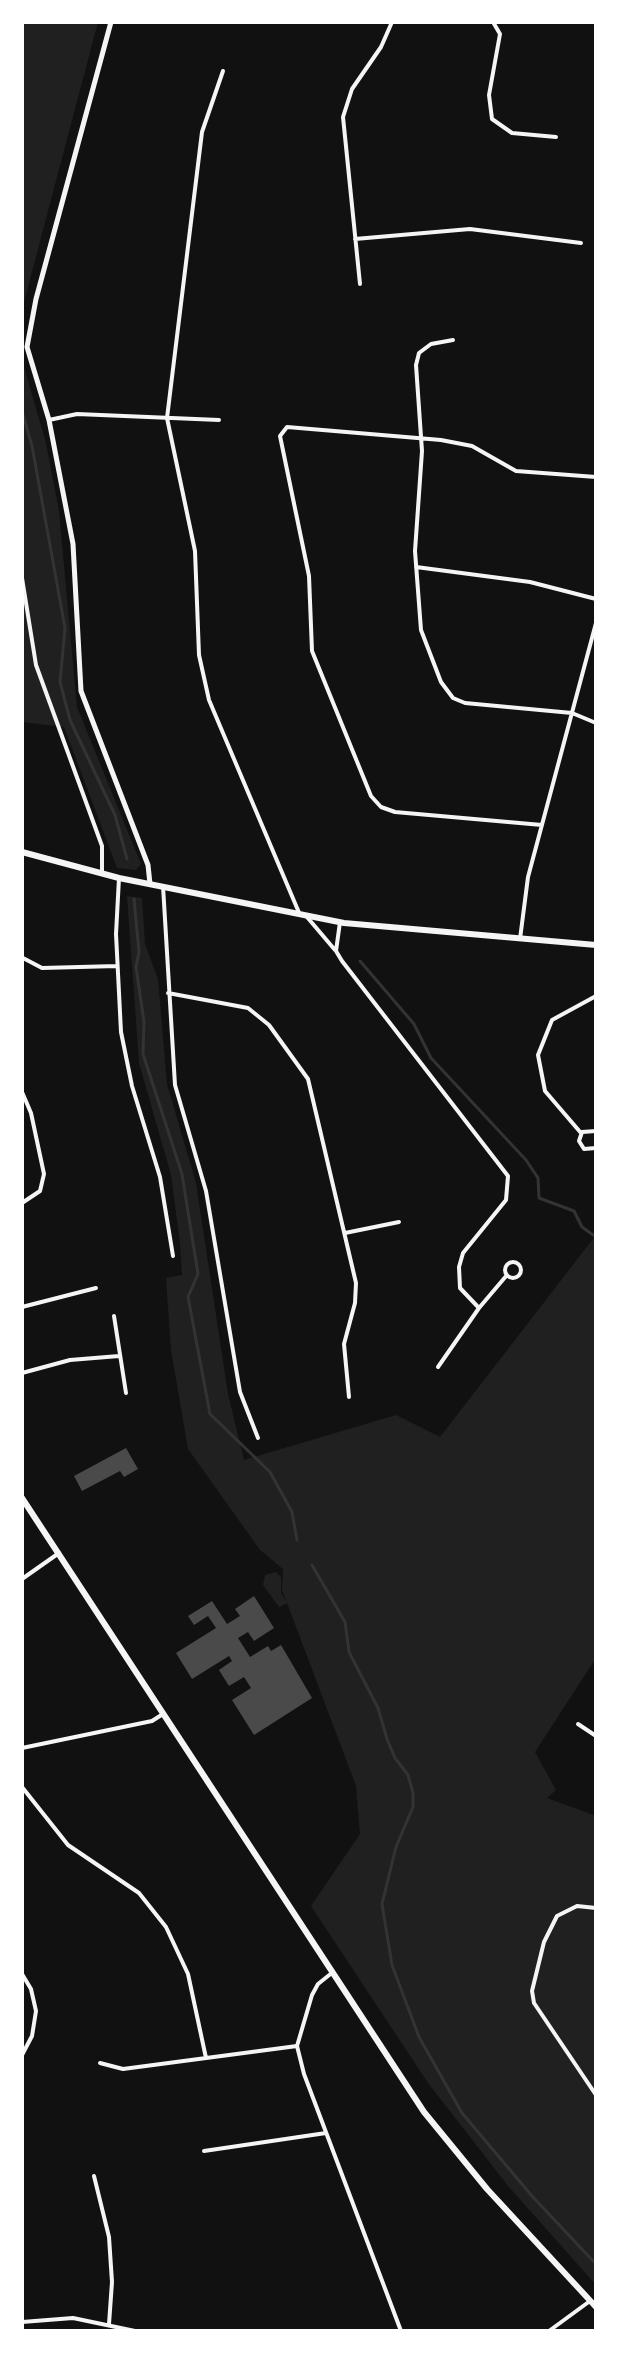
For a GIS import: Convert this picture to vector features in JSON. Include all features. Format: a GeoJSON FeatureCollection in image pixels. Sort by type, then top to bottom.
{"type":"FeatureCollection","features":[{"type":"Feature","properties":{"kind":"main road"},"geometry":{"type":"LineString","coordinates":[[22,852],[119,878],[340,922],[596,945]]}},
{"type":"Feature","properties":{"kind":"main road"},"geometry":{"type":"LineString","coordinates":[[22,1498],[424,2112],[487,2189],[593,2304]]}},
{"type":"Feature","properties":{"kind":"street"},"geometry":{"type":"LineString","coordinates":[[111,22],[28,335],[29,360],[49,420],[73,544],[81,691],[148,865],[150,884]]}},
{"type":"Feature","properties":{"kind":"street"},"geometry":{"type":"LineString","coordinates":[[360,284],[343,117],[352,89],[392,22]]}},
{"type":"Feature","properties":{"kind":"street"},"geometry":{"type":"LineString","coordinates":[[493,22],[500,34],[488,107],[500,128],[521,135],[556,137]]}},
{"type":"Feature","properties":{"kind":"street"},"geometry":{"type":"LineString","coordinates":[[223,71],[221,87],[202,132],[167,418],[195,551],[199,655],[209,700],[303,915],[336,951],[508,1176],[506,1200],[463,1253],[459,1267],[460,1288],[479,1308]]}},
{"type":"Feature","properties":{"kind":"street"},"geometry":{"type":"LineString","coordinates":[[355,239],[470,229],[581,243]]}},
{"type":"Feature","properties":{"kind":"street"},"geometry":{"type":"LineString","coordinates":[[453,340],[431,344],[417,358],[421,438],[416,567],[421,630],[448,694],[465,703],[572,713],[596,723]]}},
{"type":"Feature","properties":{"kind":"street"},"geometry":{"type":"LineString","coordinates":[[49,420],[77,414],[219,420]]}},
{"type":"Feature","properties":{"kind":"street"},"geometry":{"type":"LineString","coordinates":[[542,825],[395,812],[381,807],[371,796],[312,651],[309,576],[280,436],[287,427],[421,438],[472,446],[516,471],[596,477]]}},
{"type":"Feature","properties":{"kind":"street"},"geometry":{"type":"LineString","coordinates":[[416,567],[530,582],[596,599]]}},
{"type":"Feature","properties":{"kind":"street"},"geometry":{"type":"LineString","coordinates":[[22,578],[36,665],[102,846],[102,874]]}},
{"type":"Feature","properties":{"kind":"street"},"geometry":{"type":"LineString","coordinates":[[520,939],[528,877],[596,623]]}},
{"type":"Feature","properties":{"kind":"street"},"geometry":{"type":"LineString","coordinates":[[119,878],[117,966],[125,1057],[160,1177],[173,1256]]}},
{"type":"Feature","properties":{"kind":"street"},"geometry":{"type":"LineString","coordinates":[[163,886],[175,1085],[206,1191],[240,1392],[258,1438]]}},
{"type":"Feature","properties":{"kind":"street"},"geometry":{"type":"LineString","coordinates":[[336,951],[340,922]]}},
{"type":"Feature","properties":{"kind":"street"},"geometry":{"type":"LineString","coordinates":[[23,958],[42,968],[117,966]]}},
{"type":"Feature","properties":{"kind":"street"},"geometry":{"type":"LineString","coordinates":[[168,993],[248,1008],[269,1025],[308,1079],[356,1283],[355,1303],[344,1344],[344,1376],[349,1397]]}},
{"type":"Feature","properties":{"kind":"street"},"geometry":{"type":"LineString","coordinates":[[596,996],[552,1020],[538,1055],[545,1091],[581,1133],[581,1147],[587,1151],[596,1148]]}},
{"type":"Feature","properties":{"kind":"street"},"geometry":{"type":"LineString","coordinates":[[22,1092],[31,1113],[44,1174],[40,1191],[22,1203]]}},
{"type":"Feature","properties":{"kind":"street"},"geometry":{"type":"LineString","coordinates":[[581,1133],[589,1129],[596,1131]]}},
{"type":"Feature","properties":{"kind":"street"},"geometry":{"type":"LineString","coordinates":[[345,1233],[399,1222]]}},
{"type":"Feature","properties":{"kind":"street"},"geometry":{"type":"LineString","coordinates":[[438,1367],[479,1308],[507,1275]]}},
{"type":"Feature","properties":{"kind":"street"},"geometry":{"type":"LineString","coordinates":[[22,1307],[96,1288]]}},
{"type":"Feature","properties":{"kind":"street"},"geometry":{"type":"LineString","coordinates":[[114,1316],[126,1393]]}},
{"type":"Feature","properties":{"kind":"street"},"geometry":{"type":"LineString","coordinates":[[22,1373],[70,1360],[119,1356]]}},
{"type":"Feature","properties":{"kind":"street"},"geometry":{"type":"LineString","coordinates":[[22,1579],[59,1553]]}},
{"type":"Feature","properties":{"kind":"street"},"geometry":{"type":"LineString","coordinates":[[22,1748],[152,1721],[164,1712]]}},
{"type":"Feature","properties":{"kind":"street"},"geometry":{"type":"LineString","coordinates":[[578,1724],[596,1736]]}},
{"type":"Feature","properties":{"kind":"street"},"geometry":{"type":"LineString","coordinates":[[22,1787],[68,1845],[139,1893],[166,1927],[188,1974],[206,2058]]}},
{"type":"Feature","properties":{"kind":"street"},"geometry":{"type":"LineString","coordinates":[[596,1908],[577,1906],[557,1916],[539,1956],[532,1991],[534,2003],[596,2095]]}},
{"type":"Feature","properties":{"kind":"street"},"geometry":{"type":"LineString","coordinates":[[333,1972],[318,1984],[312,1995],[297,2046],[326,2133],[401,2331]]}},
{"type":"Feature","properties":{"kind":"street"},"geometry":{"type":"LineString","coordinates":[[22,1974],[31,1989],[36,2011],[32,2036],[22,2055]]}},
{"type":"Feature","properties":{"kind":"street"},"geometry":{"type":"LineString","coordinates":[[100,2063],[123,2069],[297,2046]]}},
{"type":"Feature","properties":{"kind":"street"},"geometry":{"type":"LineString","coordinates":[[204,2151],[326,2133]]}},
{"type":"Feature","properties":{"kind":"street"},"geometry":{"type":"LineString","coordinates":[[94,2176],[109,2237],[112,2282],[109,2324]]}},
{"type":"Feature","properties":{"kind":"street"},"geometry":{"type":"LineString","coordinates":[[549,2331],[593,2304]]}},
{"type":"Feature","properties":{"kind":"street"},"geometry":{"type":"LineString","coordinates":[[22,2322],[60,2318],[109,2324],[135,2331]]}},
{"type":"Feature","properties":{"kind":"shaded area"},"geometry":{"type":"Polygon","coordinates":[[[22,22],[98,22],[24,302],[22,326],[22,22]]]}},
{"type":"Feature","properties":{"kind":"shaded area"},"geometry":{"type":"Polygon","coordinates":[[[22,360],[46,443],[59,511],[77,707],[141,864],[136,870],[117,868],[64,727],[22,722],[22,360]]]}},
{"type":"Feature","properties":{"kind":"shaded area"},"geometry":{"type":"Polygon","coordinates":[[[127,896],[142,898],[145,944],[158,979],[167,1084],[196,1183],[228,1394],[244,1460],[396,1415],[440,1437],[596,1235],[596,1658],[535,1752],[556,1790],[547,1798],[596,1816],[596,2285],[508,2186],[428,2083],[311,1906],[360,1834],[356,1786],[287,1603],[279,1607],[263,1585],[265,1575],[276,1572],[281,1577],[281,1593],[287,1602],[282,1591],[283,1569],[260,1550],[188,1449],[171,1350],[166,1278],[182,1275],[180,1243],[171,1175],[139,1063],[127,896]]]}},
{"type":"Feature","properties":{"kind":"building"},"geometry":{"type":"Polygon","coordinates":[[[126,1448],[138,1469],[124,1477],[120,1471],[82,1491],[74,1476],[126,1448]]]}},
{"type":"Feature","properties":{"kind":"building"},"geometry":{"type":"Polygon","coordinates":[[[254,1596],[274,1628],[254,1641],[248,1632],[238,1638],[250,1657],[268,1646],[271,1651],[281,1645],[312,1698],[254,1735],[232,1700],[251,1688],[244,1677],[229,1686],[219,1670],[232,1661],[229,1656],[192,1679],[176,1653],[216,1628],[208,1616],[194,1625],[188,1616],[212,1601],[227,1624],[240,1616],[235,1609],[254,1596]]]}},
{"type":"Feature","properties":{"kind":"waterway"},"geometry":{"type":"LineString","coordinates":[[22,411],[32,446],[65,628],[60,682],[70,720],[115,815],[127,859]]}},
{"type":"Feature","properties":{"kind":"waterway"},"geometry":{"type":"LineString","coordinates":[[134,899],[139,952],[136,967],[144,1022],[143,1054],[182,1174],[198,1274],[188,1297],[210,1414],[270,1472],[292,1512],[297,1540]]}},
{"type":"Feature","properties":{"kind":"waterway"},"geometry":{"type":"LineString","coordinates":[[360,961],[414,1024],[431,1058],[526,1160],[538,1178],[539,1198],[574,1211],[582,1227],[596,1237]]}},
{"type":"Feature","properties":{"kind":"waterway"},"geometry":{"type":"LineString","coordinates":[[312,1565],[345,1622],[349,1652],[378,1708],[387,1739],[395,1758],[408,1775],[413,1793],[413,1807],[396,1847],[382,1904],[392,1965],[419,2037],[462,2113],[532,2196],[594,2262]]}}]}
